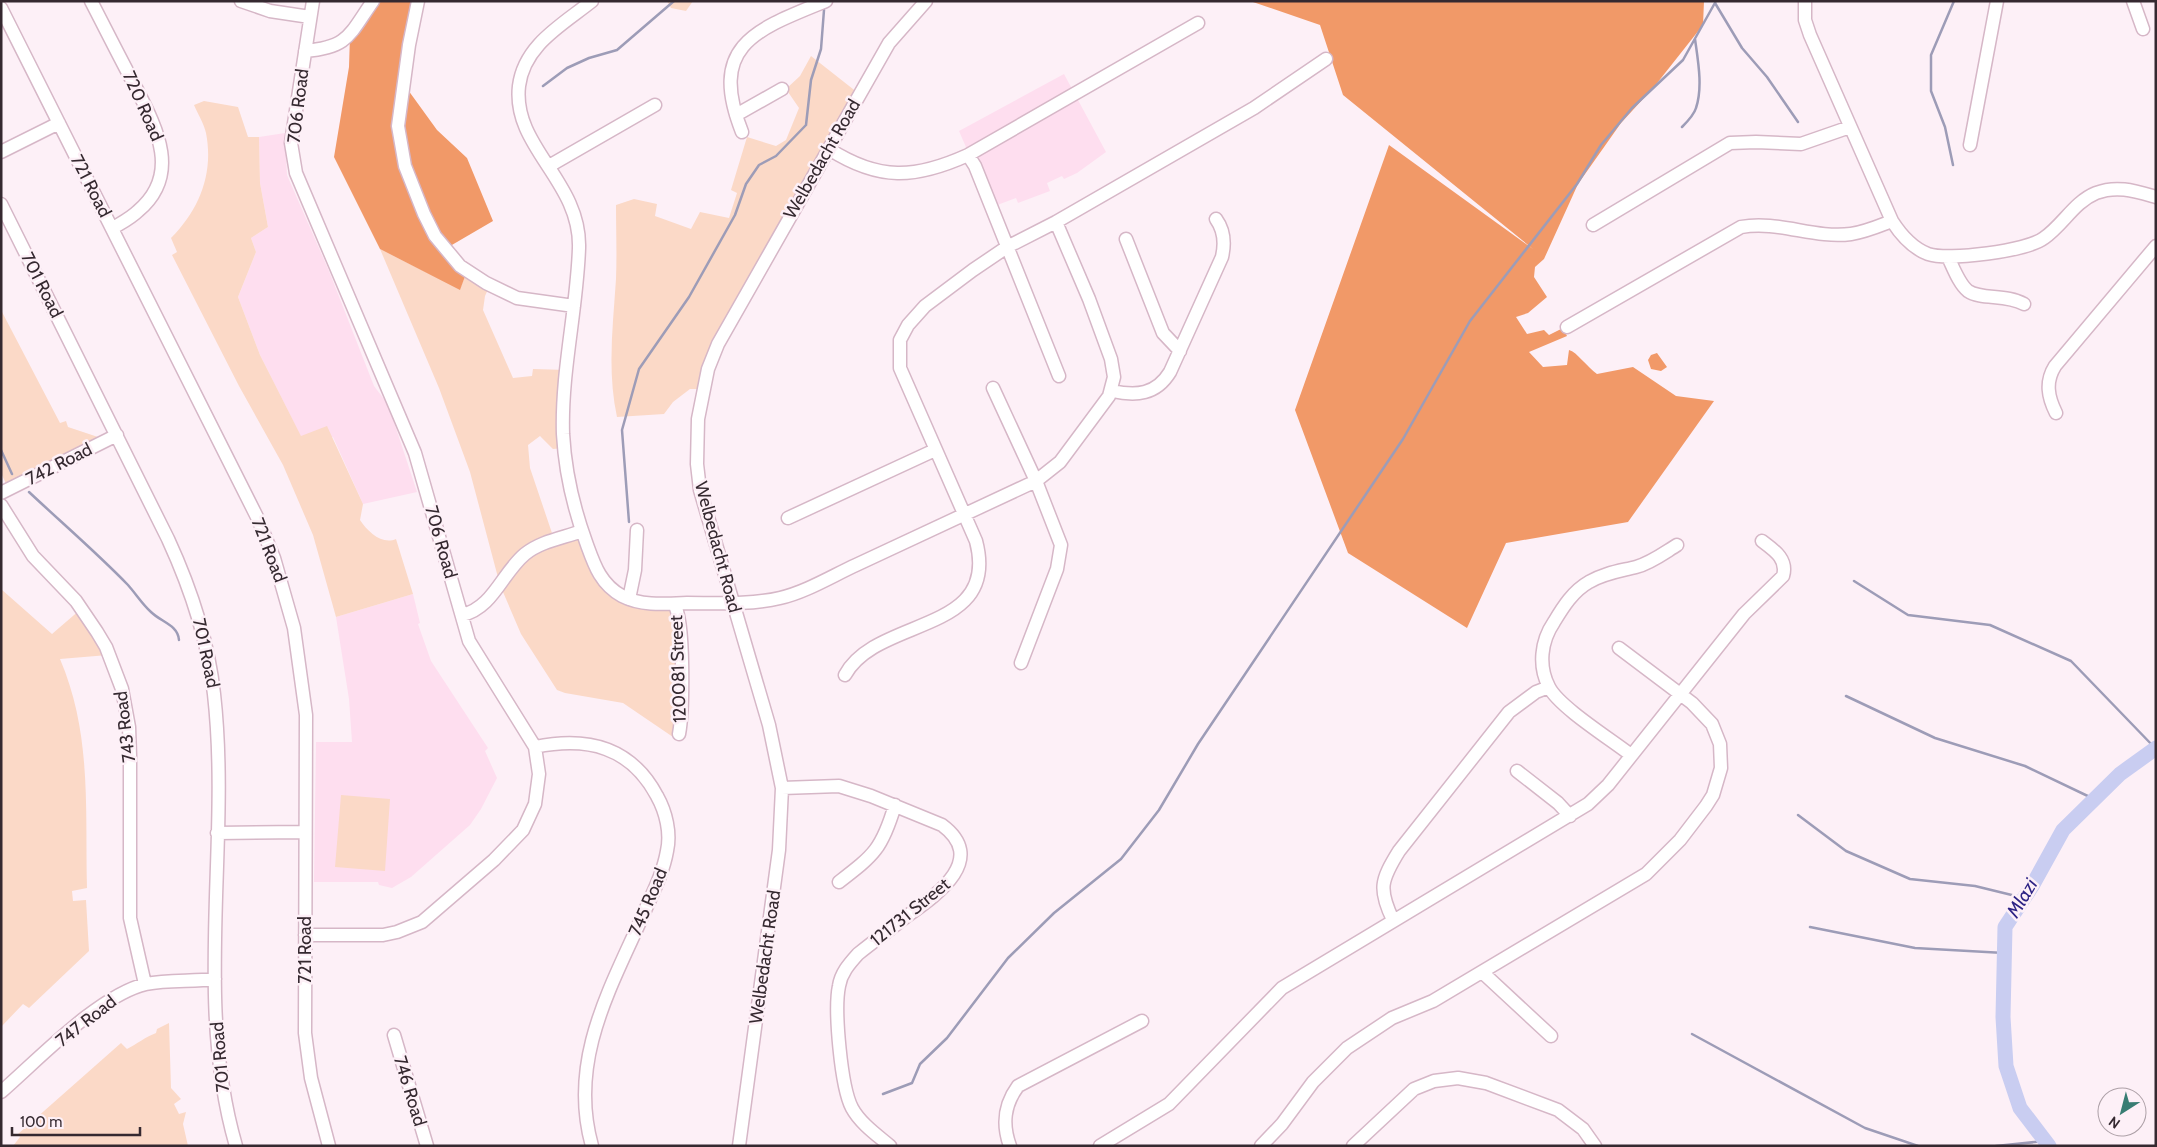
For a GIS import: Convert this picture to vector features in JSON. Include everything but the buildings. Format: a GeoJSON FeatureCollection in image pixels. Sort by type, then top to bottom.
{"type":"FeatureCollection","features":[{"type":"Feature","properties":{"kind":"street","name":"720 Road"},"geometry":{"type":"LineString","coordinates":[[91,1],[157,131],[163,156],[160,176],[152,196],[138,212],[113,228]]}},
{"type":"Feature","properties":{"kind":"street"},"geometry":{"type":"LineString","coordinates":[[241,1],[270,11],[310,17]]}},
{"type":"Feature","properties":{"kind":"street","name":"706 Road"},"geometry":{"type":"LineString","coordinates":[[313,1],[292,143],[296,173],[415,453],[462,615],[476,654],[536,747]]}},
{"type":"Feature","properties":{"kind":"street"},"geometry":{"type":"LineString","coordinates":[[305,51],[326,49],[340,44],[373,1]]}},
{"type":"Feature","properties":{"kind":"street"},"geometry":{"type":"LineString","coordinates":[[418,1],[409,45],[398,126],[405,166],[435,236],[460,266],[486,283],[517,298],[574,306]]}},
{"type":"Feature","properties":{"kind":"street"},"geometry":{"type":"LineString","coordinates":[[592,1],[536,47],[526,61],[521,75],[517,102],[520,115],[530,138],[571,203],[578,229],[579,262],[563,433],[568,471],[582,531],[601,578],[614,591],[629,599],[644,603],[732,603],[777,598],[791,594],[1036,481],[1060,462],[1112,391],[1114,376],[1111,359],[1056,222]]}},
{"type":"Feature","properties":{"kind":"street"},"geometry":{"type":"LineString","coordinates":[[742,132],[730,92],[732,62],[750,40],[783,20],[826,1]]}},
{"type":"Feature","properties":{"kind":"street","name":"Welbedacht Road"},"geometry":{"type":"LineString","coordinates":[[739,1146],[779,850],[782,788],[769,725],[700,490],[697,450],[698,419],[703,389],[711,361],[725,330],[889,43],[926,1]]}},
{"type":"Feature","properties":{"kind":"street"},"geometry":{"type":"LineString","coordinates":[[1805,1],[1807,27],[1892,221],[1900,234],[1910,243],[1928,254],[1948,257],[1989,253],[2036,242],[2052,231],[2080,202],[2102,191],[2123,188],[2156,196]]}},
{"type":"Feature","properties":{"kind":"street"},"geometry":{"type":"LineString","coordinates":[[1970,145],[1997,1]]}},
{"type":"Feature","properties":{"kind":"street"},"geometry":{"type":"LineString","coordinates":[[2132,1],[2143,28]]}},
{"type":"Feature","properties":{"kind":"street","name":"721 Road"},"geometry":{"type":"LineString","coordinates":[[1,8],[250,502],[274,558],[294,628],[306,715],[304,1017],[307,1057],[317,1105],[329,1146]]}},
{"type":"Feature","properties":{"kind":"street"},"geometry":{"type":"LineString","coordinates":[[829,149],[864,168],[898,174],[938,168],[968,155],[1198,23]]}},
{"type":"Feature","properties":{"kind":"street"},"geometry":{"type":"LineString","coordinates":[[845,675],[852,663],[864,653],[942,615],[969,596],[978,578],[980,559],[976,541],[901,374],[898,359],[902,334],[925,306],[1007,247],[1056,222],[1254,108],[1326,59]]}},
{"type":"Feature","properties":{"kind":"street"},"geometry":{"type":"LineString","coordinates":[[736,115],[782,89]]}},
{"type":"Feature","properties":{"kind":"street"},"geometry":{"type":"LineString","coordinates":[[549,166],[655,105]]}},
{"type":"Feature","properties":{"kind":"street"},"geometry":{"type":"LineString","coordinates":[[1,152],[59,123]]}},
{"type":"Feature","properties":{"kind":"street"},"geometry":{"type":"LineString","coordinates":[[1593,224],[1623,202],[1730,144],[1756,142],[1801,144],[1850,127]]}},
{"type":"Feature","properties":{"kind":"street"},"geometry":{"type":"LineString","coordinates":[[968,155],[975,166],[1059,376]]}},
{"type":"Feature","properties":{"kind":"street","name":"701 Road"},"geometry":{"type":"LineString","coordinates":[[1,204],[178,561],[205,637],[216,714],[215,980],[220,1077],[236,1146]]}},
{"type":"Feature","properties":{"kind":"street"},"geometry":{"type":"LineString","coordinates":[[1112,391],[1139,394],[1155,388],[1166,378],[1222,257],[1223,238],[1221,225],[1216,219]]}},
{"type":"Feature","properties":{"kind":"street"},"geometry":{"type":"LineString","coordinates":[[1566,327],[1741,227],[1762,225],[1845,235],[1892,221]]}},
{"type":"Feature","properties":{"kind":"street"},"geometry":{"type":"LineString","coordinates":[[1126,239],[1163,333],[1180,351]]}},
{"type":"Feature","properties":{"kind":"street"},"geometry":{"type":"LineString","coordinates":[[2056,413],[2050,402],[2048,390],[2054,366],[2156,246]]}},
{"type":"Feature","properties":{"kind":"street"},"geometry":{"type":"LineString","coordinates":[[1948,257],[1968,291],[1980,295],[2014,298],[2024,304]]}},
{"type":"Feature","properties":{"kind":"street"},"geometry":{"type":"LineString","coordinates":[[993,388],[1036,481],[1056,530],[1061,552],[1021,663]]}},
{"type":"Feature","properties":{"kind":"street","name":"742 Road"},"geometry":{"type":"LineString","coordinates":[[1,493],[117,435]]}},
{"type":"Feature","properties":{"kind":"street"},"geometry":{"type":"LineString","coordinates":[[788,518],[935,450]]}},
{"type":"Feature","properties":{"kind":"street","name":"743 Road"},"geometry":{"type":"LineString","coordinates":[[1,505],[34,556],[76,601],[97,632],[106,647],[122,689],[128,720],[130,756],[130,918],[145,984]]}},
{"type":"Feature","properties":{"kind":"street"},"geometry":{"type":"LineString","coordinates":[[629,599],[635,570],[637,530]]}},
{"type":"Feature","properties":{"kind":"street"},"geometry":{"type":"LineString","coordinates":[[462,615],[477,609],[489,599],[515,565],[531,550],[582,531]]}},
{"type":"Feature","properties":{"kind":"street"},"geometry":{"type":"LineString","coordinates":[[1100,1146],[1169,1104],[1282,988],[1588,804],[1608,785],[1744,614],[1783,576],[1785,569],[1783,561],[1762,541]]}},
{"type":"Feature","properties":{"kind":"street"},"geometry":{"type":"LineString","coordinates":[[1631,755],[1575,712],[1549,688],[1542,661],[1544,641],[1549,629],[1575,592],[1596,578],[1638,567],[1676,545]]}},
{"type":"Feature","properties":{"kind":"street","name":"120081 Street"},"geometry":{"type":"LineString","coordinates":[[674,604],[678,612],[680,643],[682,708],[679,734]]}},
{"type":"Feature","properties":{"kind":"street"},"geometry":{"type":"LineString","coordinates":[[1261,1146],[1282,1124],[1313,1082],[1347,1048],[1392,1018],[1433,1001],[1646,874],[1674,847],[1706,806],[1719,779],[1721,768],[1720,744],[1712,724],[1705,715],[1619,648]]}},
{"type":"Feature","properties":{"kind":"street"},"geometry":{"type":"LineString","coordinates":[[1393,920],[1385,903],[1382,885],[1388,868],[1399,851],[1509,712],[1536,692],[1549,688]]}},
{"type":"Feature","properties":{"kind":"street","name":"745 Road"},"geometry":{"type":"LineString","coordinates":[[536,747],[564,742],[580,743],[598,746],[625,758],[640,770],[653,788],[666,819],[668,849],[659,879],[597,1018],[592,1035],[586,1094],[586,1117],[592,1146]]}},
{"type":"Feature","properties":{"kind":"street"},"geometry":{"type":"LineString","coordinates":[[305,934],[367,936],[390,934],[422,922],[435,912],[511,844],[531,817],[538,790],[536,747]]}},
{"type":"Feature","properties":{"kind":"street"},"geometry":{"type":"LineString","coordinates":[[1517,770],[1570,816]]}},
{"type":"Feature","properties":{"kind":"street","name":"121731 Street"},"geometry":{"type":"LineString","coordinates":[[782,788],[839,786],[942,826],[954,836],[960,852],[958,867],[951,881],[858,954],[847,966],[839,986],[843,1074],[849,1100],[858,1116],[890,1146]]}},
{"type":"Feature","properties":{"kind":"street"},"geometry":{"type":"LineString","coordinates":[[839,882],[875,852],[883,838],[894,806]]}},
{"type":"Feature","properties":{"kind":"street"},"geometry":{"type":"LineString","coordinates":[[217,833],[304,832]]}},
{"type":"Feature","properties":{"kind":"street"},"geometry":{"type":"LineString","coordinates":[[1482,972],[1551,1036]]}},
{"type":"Feature","properties":{"kind":"street","name":"747 Road"},"geometry":{"type":"LineString","coordinates":[[1,1092],[94,1012],[126,992],[145,984],[215,980]]}},
{"type":"Feature","properties":{"kind":"street"},"geometry":{"type":"LineString","coordinates":[[1010,1146],[1006,1132],[1005,1114],[1012,1095],[1018,1086],[1142,1021]]}},
{"type":"Feature","properties":{"kind":"street","name":"746 Road"},"geometry":{"type":"LineString","coordinates":[[394,1035],[427,1146]]}},
{"type":"Feature","properties":{"kind":"street"},"geometry":{"type":"LineString","coordinates":[[1353,1146],[1414,1089],[1434,1081],[1458,1078],[1486,1083],[1558,1110],[1583,1129],[1595,1146]]}},
{"type":"Feature","properties":{"kind":"shaded area"},"geometry":{"type":"Polygon","coordinates":[[[374,1],[417,1],[403,83],[437,130],[467,158],[493,221],[445,249],[467,271],[460,290],[380,249],[334,157],[349,67],[350,36],[374,1]]]}},
{"type":"Feature","properties":{"kind":"shaded area"},"geometry":{"type":"Polygon","coordinates":[[[667,1],[693,1],[686,11],[671,8],[667,1]]]}},
{"type":"Feature","properties":{"kind":"shaded area"},"geometry":{"type":"Polygon","coordinates":[[[1250,1],[1704,1],[1703,25],[1654,87],[1621,123],[1578,184],[1544,259],[1535,267],[1534,277],[1547,297],[1528,313],[1516,317],[1527,334],[1544,330],[1549,335],[1563,328],[1567,336],[1529,352],[1543,367],[1567,365],[1569,350],[1597,374],[1633,367],[1676,396],[1714,401],[1628,522],[1506,543],[1467,628],[1348,553],[1295,410],[1389,145],[1533,249],[1343,95],[1320,25],[1250,1]]]}},
{"type":"Feature","properties":{"kind":"shaded area"},"geometry":{"type":"Polygon","coordinates":[[[811,56],[858,93],[782,225],[703,389],[690,389],[673,402],[664,414],[617,417],[611,365],[616,270],[616,205],[634,199],[657,204],[655,216],[691,229],[700,212],[729,218],[737,193],[731,190],[747,137],[776,146],[786,140],[799,108],[786,89],[800,76],[811,56]]]}},
{"type":"Feature","properties":{"kind":"shaded area"},"geometry":{"type":"Polygon","coordinates":[[[1064,74],[1106,152],[1077,173],[1064,179],[1062,176],[1047,183],[1050,191],[1018,203],[1016,198],[992,207],[959,131],[1064,74]]]}},
{"type":"Feature","properties":{"kind":"shaded area"},"geometry":{"type":"Polygon","coordinates":[[[204,101],[238,107],[248,137],[259,137],[260,183],[268,227],[251,238],[256,252],[238,297],[260,355],[301,436],[327,426],[363,504],[360,520],[367,529],[381,539],[396,539],[413,594],[336,617],[313,535],[283,465],[239,386],[172,255],[177,252],[171,238],[189,216],[202,190],[206,177],[208,148],[206,133],[194,105],[204,101]]]}},
{"type":"Feature","properties":{"kind":"shaded area"},"geometry":{"type":"Polygon","coordinates":[[[285,133],[287,175],[329,271],[374,386],[384,399],[392,416],[417,492],[363,504],[333,437],[301,437],[260,355],[238,297],[256,252],[251,238],[268,227],[260,183],[259,137],[285,133]]]}},
{"type":"Feature","properties":{"kind":"shaded area"},"geometry":{"type":"Polygon","coordinates":[[[380,249],[460,289],[467,271],[490,285],[485,296],[483,310],[513,378],[532,376],[533,369],[567,370],[564,448],[553,449],[540,436],[528,445],[530,468],[554,539],[582,531],[614,591],[674,603],[678,733],[673,737],[623,703],[557,690],[521,634],[500,585],[470,472],[439,388],[380,249]]]}},
{"type":"Feature","properties":{"kind":"shaded area"},"geometry":{"type":"Polygon","coordinates":[[[1,310],[60,423],[66,421],[68,427],[98,437],[103,442],[9,490],[1,473],[1,310]]]}},
{"type":"Feature","properties":{"kind":"shaded area"},"geometry":{"type":"Polygon","coordinates":[[[1657,353],[1667,367],[1661,371],[1651,369],[1648,360],[1651,355],[1657,353]]]}},
{"type":"Feature","properties":{"kind":"shaded area"},"geometry":{"type":"Polygon","coordinates":[[[1,589],[52,634],[81,609],[108,655],[60,659],[77,715],[85,772],[87,888],[72,891],[73,901],[86,900],[89,951],[29,1008],[23,1004],[1,1027],[1,589]]]}},
{"type":"Feature","properties":{"kind":"shaded area"},"geometry":{"type":"Polygon","coordinates":[[[413,594],[420,623],[418,624],[431,661],[488,748],[485,751],[497,778],[481,809],[470,825],[411,877],[392,888],[379,885],[378,882],[314,882],[316,742],[352,742],[349,699],[336,617],[413,594]]]}},
{"type":"Feature","properties":{"kind":"shaded area"},"geometry":{"type":"Polygon","coordinates":[[[341,795],[390,799],[385,871],[335,867],[341,795]]]}},
{"type":"Feature","properties":{"kind":"shaded area"},"geometry":{"type":"Polygon","coordinates":[[[169,1023],[171,1088],[181,1099],[174,1104],[179,1114],[186,1112],[183,1124],[188,1146],[13,1146],[20,1137],[18,1134],[121,1043],[127,1049],[156,1033],[157,1029],[169,1023]]]}},
{"type":"Feature","properties":{"kind":"waterway"},"geometry":{"type":"LineString","coordinates":[[543,86],[567,68],[589,58],[617,50],[674,1]]}},
{"type":"Feature","properties":{"kind":"waterway"},"geometry":{"type":"LineString","coordinates":[[883,1094],[912,1083],[920,1064],[947,1038],[1008,958],[1054,913],[1121,859],[1159,810],[1198,744],[1403,439],[1470,321],[1577,184],[1601,145],[1632,108],[1683,60],[1716,1]]}},
{"type":"Feature","properties":{"kind":"waterway"},"geometry":{"type":"LineString","coordinates":[[1953,165],[1945,127],[1931,91],[1931,55],[1954,1]]}},
{"type":"Feature","properties":{"kind":"waterway"},"geometry":{"type":"LineString","coordinates":[[1715,3],[1742,48],[1767,77],[1798,122]]}},
{"type":"Feature","properties":{"kind":"waterway"},"geometry":{"type":"LineString","coordinates":[[629,522],[622,430],[639,369],[689,297],[735,215],[746,184],[759,165],[776,156],[806,125],[811,80],[821,49],[824,10]]}},
{"type":"Feature","properties":{"kind":"waterway"},"geometry":{"type":"LineString","coordinates":[[1682,127],[1694,113],[1698,100],[1699,74],[1695,39]]}},
{"type":"Feature","properties":{"kind":"waterway"},"geometry":{"type":"LineString","coordinates":[[1,450],[12,474]]}},
{"type":"Feature","properties":{"kind":"waterway"},"geometry":{"type":"LineString","coordinates":[[29,492],[116,573],[151,612],[172,627],[176,631],[179,640]]}},
{"type":"Feature","properties":{"kind":"waterway"},"geometry":{"type":"LineString","coordinates":[[1854,581],[1908,615],[1990,625],[2071,661],[2155,748]]}},
{"type":"Feature","properties":{"kind":"waterway"},"geometry":{"type":"LineString","coordinates":[[1846,696],[1935,738],[2025,766],[2094,799]]}},
{"type":"Feature","properties":{"kind":"waterway","name":"Mlazi"},"geometry":{"type":"LineString","coordinates":[[2049,1146],[2020,1108],[2006,1066],[2003,1017],[2005,927],[2032,886],[2063,830],[2120,774],[2156,748]]}},
{"type":"Feature","properties":{"kind":"waterway"},"geometry":{"type":"LineString","coordinates":[[1798,815],[1846,851],[1910,879],[1975,886],[2024,898]]}},
{"type":"Feature","properties":{"kind":"waterway"},"geometry":{"type":"LineString","coordinates":[[1810,927],[1915,948],[2004,953]]}},
{"type":"Feature","properties":{"kind":"waterway"},"geometry":{"type":"LineString","coordinates":[[1692,1034],[1865,1128],[1918,1146]]}},
{"type":"Feature","properties":{"kind":"waterway"},"geometry":{"type":"LineString","coordinates":[[1996,1146],[2045,1141]]}}]}
